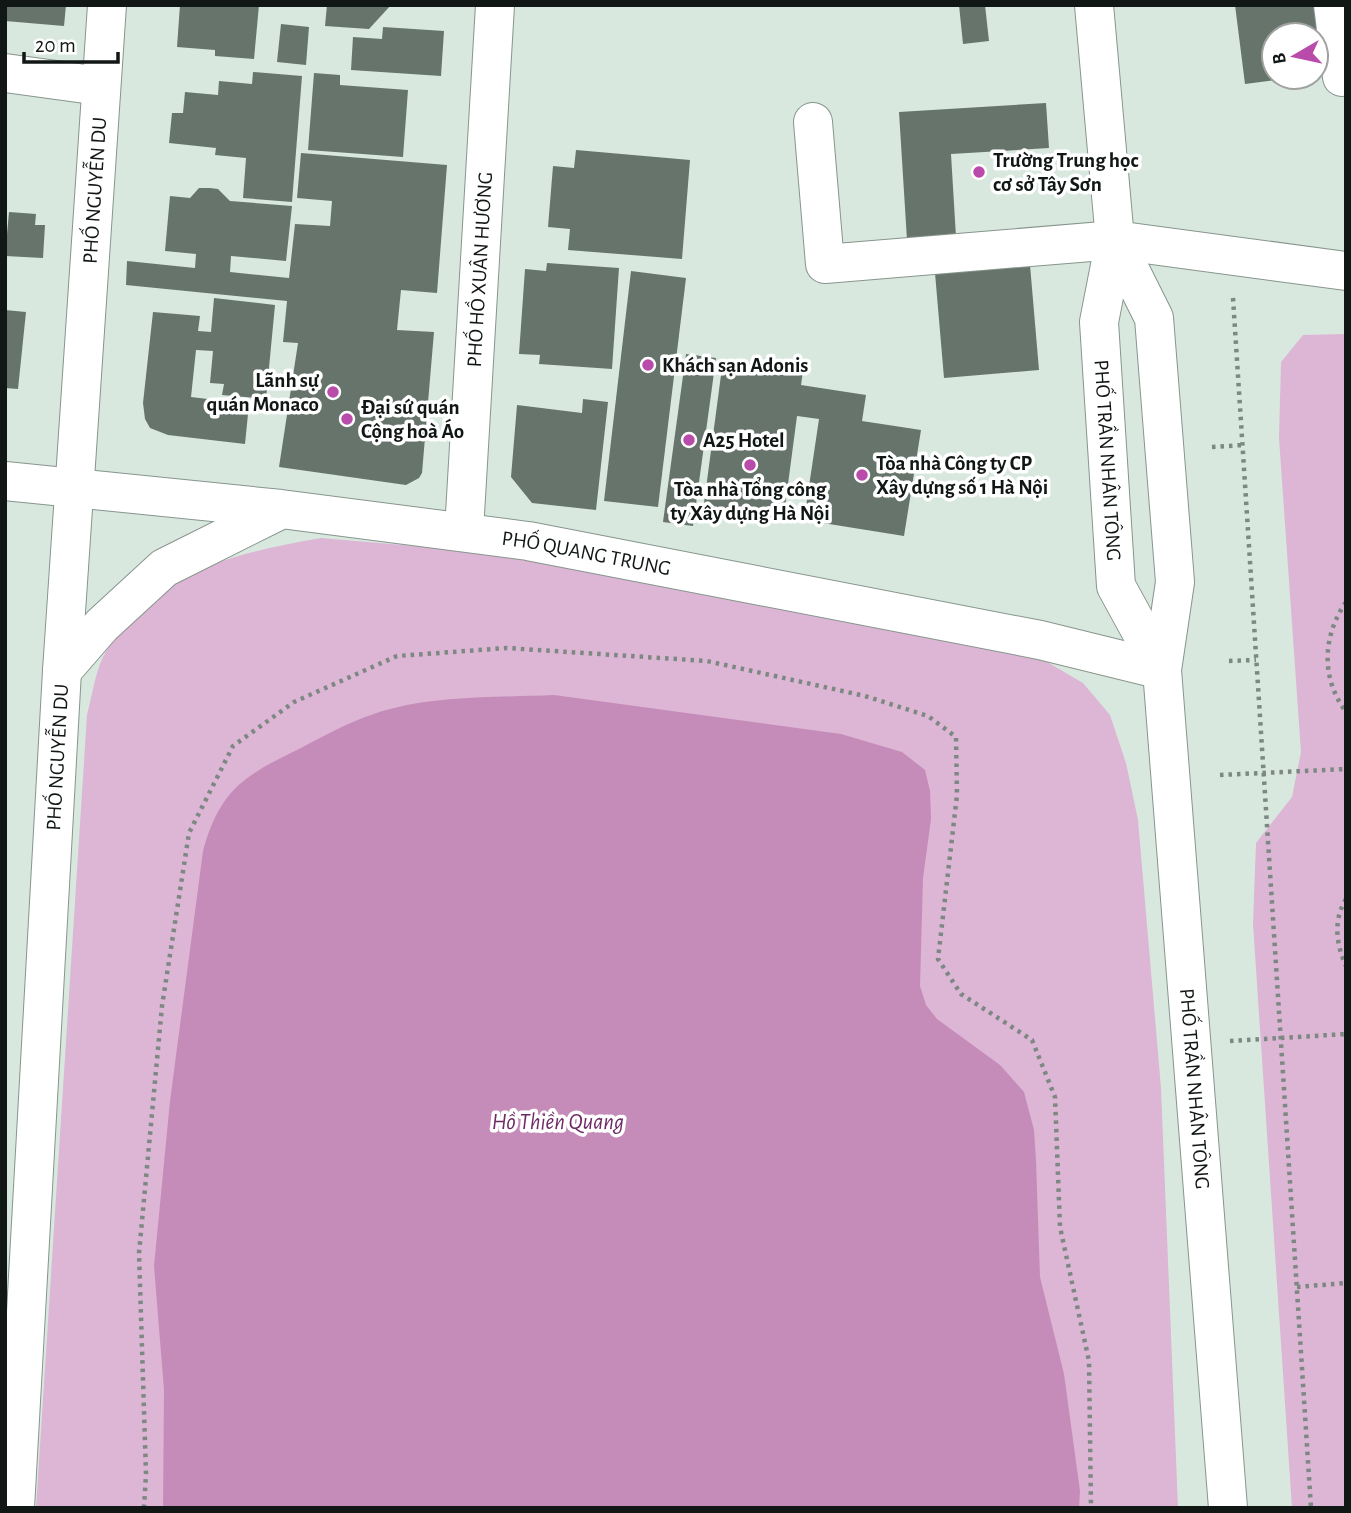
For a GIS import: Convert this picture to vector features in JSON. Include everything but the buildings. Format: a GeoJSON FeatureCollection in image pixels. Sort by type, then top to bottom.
{"type":"FeatureCollection","features":[{"type":"Feature","properties":{"kind":"street","name":"PHỐ NGUYỄN DU"},"geometry":{"type":"LineString","coordinates":[[12,1492],[62,671],[107,5]]}},
{"type":"Feature","properties":{"kind":"street","name":"PHỐ HỒ XUÂN HƯƠNG"},"geometry":{"type":"LineString","coordinates":[[464,531],[495,5]]}},
{"type":"Feature","properties":{"kind":"street","name":"PHỐ TRẦN NHÂN TÔNG"},"geometry":{"type":"LineString","coordinates":[[1094,5],[1115,240],[1099,322],[1115,586],[1162,670]]}},
{"type":"Feature","properties":{"kind":"street"},"geometry":{"type":"LineString","coordinates":[[1333,5],[1342,77]]}},
{"type":"Feature","properties":{"kind":"street"},"geometry":{"type":"LineString","coordinates":[[5,73],[100,86]]}},
{"type":"Feature","properties":{"kind":"street"},"geometry":{"type":"LineString","coordinates":[[813,122],[825,264],[1115,240],[1346,271]]}},
{"type":"Feature","properties":{"kind":"street","name":"PHỐ TRẦN NHÂN TÔNG"},"geometry":{"type":"LineString","coordinates":[[1115,240],[1154,318],[1175,582],[1162,670],[1228,1508]]}},
{"type":"Feature","properties":{"kind":"street","name":"PHỐ QUANG TRUNG"},"geometry":{"type":"LineString","coordinates":[[5,481],[464,531],[1040,640],[1162,670]]}},
{"type":"Feature","properties":{"kind":"street"},"geometry":{"type":"LineString","coordinates":[[62,671],[102,625],[164,568],[281,509]]}},
{"type":"Feature","properties":{"kind":"path"},"geometry":{"type":"LineString","coordinates":[[1233,298],[1311,1508]]}},
{"type":"Feature","properties":{"kind":"path"},"geometry":{"type":"LineString","coordinates":[[1212,447],[1242,445]]}},
{"type":"Feature","properties":{"kind":"path"},"geometry":{"type":"LineString","coordinates":[[1346,602],[1335,618],[1327,646],[1328,673],[1337,699],[1346,712]]}},
{"type":"Feature","properties":{"kind":"path"},"geometry":{"type":"LineString","coordinates":[[144,1508],[146,1474],[139,1253],[162,1006],[189,832],[233,746],[294,702],[397,656],[506,648],[707,661],[865,696],[928,716],[956,737],[957,794],[938,959],[961,994],[1032,1040],[1055,1097],[1060,1227],[1090,1361],[1091,1508]]}},
{"type":"Feature","properties":{"kind":"path"},"geometry":{"type":"LineString","coordinates":[[1229,661],[1256,660]]}},
{"type":"Feature","properties":{"kind":"path"},"geometry":{"type":"LineString","coordinates":[[1220,775],[1346,769]]}},
{"type":"Feature","properties":{"kind":"path"},"geometry":{"type":"LineString","coordinates":[[1345,964],[1338,945],[1337,925],[1346,899]]}},
{"type":"Feature","properties":{"kind":"path"},"geometry":{"type":"LineString","coordinates":[[1230,1041],[1346,1034]]}},
{"type":"Feature","properties":{"kind":"path"},"geometry":{"type":"LineString","coordinates":[[1297,1287],[1346,1283]]}},
{"type":"Feature","properties":{"kind":"shaded area"},"geometry":{"type":"Polygon","coordinates":[[[1346,334],[1346,1508],[1292,1508],[1253,924],[1256,843],[1292,797],[1301,752],[1279,438],[1281,362],[1303,335],[1346,334]]]}},
{"type":"Feature","properties":{"kind":"shaded area","name":"Hồ Thiền Quang"},"geometry":{"type":"Polygon","coordinates":[[[321,538],[496,553],[1030,652],[1083,683],[1110,715],[1126,763],[1138,820],[1161,1088],[1178,1508],[36,1508],[87,715],[98,671],[103,657],[121,628],[143,605],[168,586],[196,571],[226,560],[321,538]]]}},
{"type":"Feature","properties":{"kind":"water","name":"Hồ Thiền Quang"},"geometry":{"type":"Polygon","coordinates":[[[554,695],[841,734],[902,752],[925,770],[930,791],[931,819],[923,878],[920,986],[926,1005],[937,1019],[1000,1065],[1024,1092],[1034,1130],[1040,1277],[1064,1374],[1080,1491],[1079,1508],[163,1508],[164,1390],[154,1266],[170,1101],[203,851],[218,813],[237,786],[250,776],[323,736],[369,715],[432,701],[554,695]]]}},
{"type":"Feature","properties":{"kind":"place","name":"Trường Trung học cơ sở Tây Sơn"},"geometry":{"type":"Point","coordinates":[979,172]}},
{"type":"Feature","properties":{"kind":"place","name":"Khách sạn Adonis"},"geometry":{"type":"Point","coordinates":[648,365]}},
{"type":"Feature","properties":{"kind":"place","name":"Lãnh sự quán Monaco"},"geometry":{"type":"Point","coordinates":[333,392]}},
{"type":"Feature","properties":{"kind":"place","name":"Đại sứ quán Cộng hoà Áo"},"geometry":{"type":"Point","coordinates":[347,419]}},
{"type":"Feature","properties":{"kind":"place","name":"A25 Hotel"},"geometry":{"type":"Point","coordinates":[689,440]}},
{"type":"Feature","properties":{"kind":"place","name":"Tòa nhà Tổng công ty Xây dựng Hà Nội"},"geometry":{"type":"Point","coordinates":[750,465]}},
{"type":"Feature","properties":{"kind":"place","name":"Tòa nhà Công ty CP Xây dựng số 1 Hà Nội"},"geometry":{"type":"Point","coordinates":[862,475]}}]}
